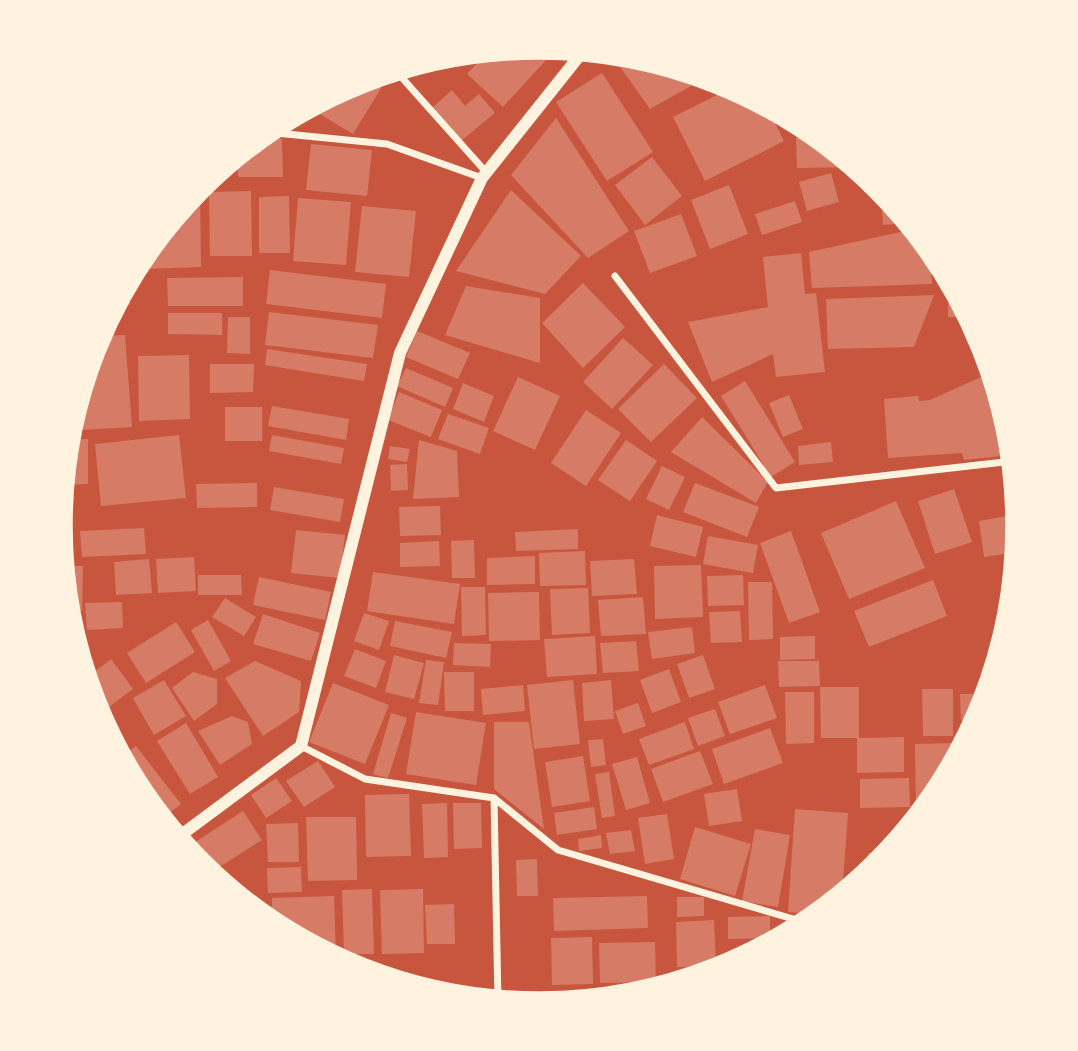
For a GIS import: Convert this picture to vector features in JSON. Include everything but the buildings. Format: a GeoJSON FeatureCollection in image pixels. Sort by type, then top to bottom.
{"type":"FeatureCollection","features":[{"type":"Feature","properties":{"kind":"street"},"geometry":{"type":"LineString","coordinates":[[185,832],[301,746],[400,353],[484,175],[576,60]]}},
{"type":"Feature","properties":{"kind":"street"},"geometry":{"type":"LineString","coordinates":[[403,79],[484,175]]}},
{"type":"Feature","properties":{"kind":"street"},"geometry":{"type":"LineString","coordinates":[[284,134],[387,144],[484,175]]}},
{"type":"Feature","properties":{"kind":"street"},"geometry":{"type":"LineString","coordinates":[[615,276],[776,488],[1003,461]]}},
{"type":"Feature","properties":{"kind":"street"},"geometry":{"type":"LineString","coordinates":[[301,746],[365,779],[494,798],[558,850],[792,919]]}},
{"type":"Feature","properties":{"kind":"street"},"geometry":{"type":"LineString","coordinates":[[494,798],[498,991]]}}]}
